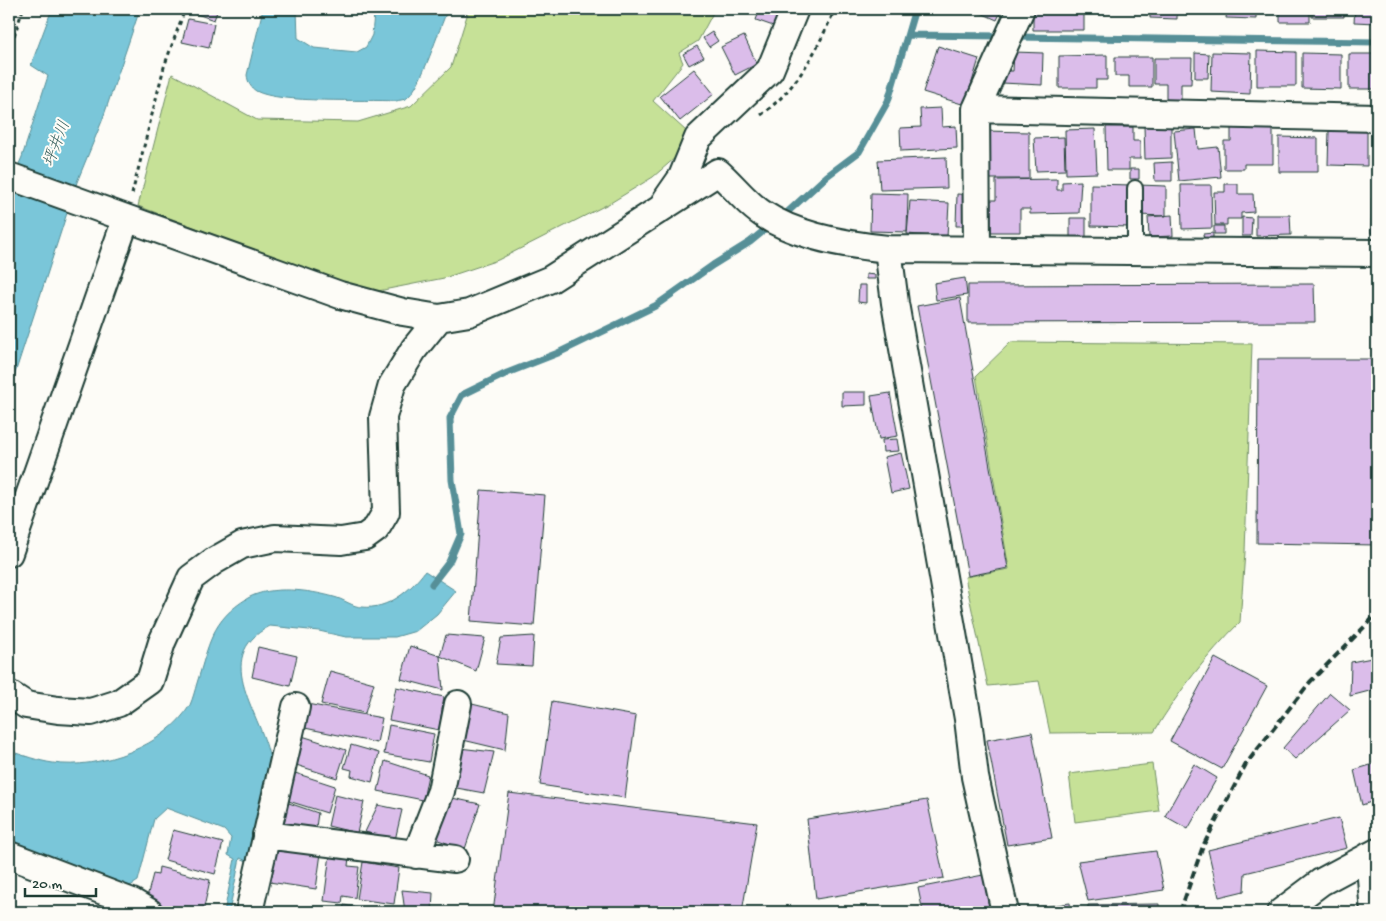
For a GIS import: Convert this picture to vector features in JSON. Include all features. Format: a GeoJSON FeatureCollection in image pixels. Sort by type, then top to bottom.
{"type":"FeatureCollection","features":[{"type":"Feature","properties":{"kind":"street"},"geometry":{"type":"LineString","coordinates":[[659,208],[682,177],[698,138],[770,70],[795,9]]}},
{"type":"Feature","properties":{"kind":"street"},"geometry":{"type":"LineString","coordinates":[[977,249],[976,108],[1013,27]]}},
{"type":"Feature","properties":{"kind":"street"},"geometry":{"type":"LineString","coordinates":[[976,108],[1377,118]]}},
{"type":"Feature","properties":{"kind":"street"},"geometry":{"type":"LineString","coordinates":[[9,176],[340,294],[403,312],[439,318],[468,313],[550,279],[718,172],[763,214],[806,234],[862,246],[1135,252],[1377,253]]}},
{"type":"Feature","properties":{"kind":"street"},"geometry":{"type":"LineString","coordinates":[[9,553],[126,219]]}},
{"type":"Feature","properties":{"kind":"street"},"geometry":{"type":"LineString","coordinates":[[888,248],[895,303],[968,720],[975,777],[1006,912]]}},
{"type":"Feature","properties":{"kind":"street"},"geometry":{"type":"LineString","coordinates":[[9,694],[26,704],[58,710],[91,712],[119,703],[150,680],[162,642],[191,578],[214,562],[242,545],[275,538],[341,541],[365,537],[376,529],[386,512],[383,417],[392,385],[414,349],[439,318]]}},
{"type":"Feature","properties":{"kind":"street"},"geometry":{"type":"LineString","coordinates":[[416,855],[441,791],[458,704]]}},
{"type":"Feature","properties":{"kind":"street"},"geometry":{"type":"LineString","coordinates":[[249,912],[296,707]]}},
{"type":"Feature","properties":{"kind":"street"},"geometry":{"type":"LineString","coordinates":[[266,836],[455,859]]}},
{"type":"Feature","properties":{"kind":"street"},"geometry":{"type":"LineString","coordinates":[[1281,912],[1321,882],[1373,854],[1374,912]]}},
{"type":"Feature","properties":{"kind":"street"},"geometry":{"type":"LineString","coordinates":[[9,855],[132,902],[149,912]]}},
{"type":"Feature","properties":{"kind":"lane"},"geometry":{"type":"LineString","coordinates":[[1135,188],[1135,252]]}},
{"type":"Feature","properties":{"kind":"path"},"geometry":{"type":"LineString","coordinates":[[9,52],[23,9]]}},
{"type":"Feature","properties":{"kind":"path"},"geometry":{"type":"LineString","coordinates":[[126,219],[164,67],[185,9]]}},
{"type":"Feature","properties":{"kind":"green space"},"geometry":{"type":"Polygon","coordinates":[[[469,9],[715,9],[698,41],[679,53],[683,63],[653,101],[686,131],[676,157],[653,177],[612,202],[498,260],[444,278],[368,293],[138,206],[172,74],[257,120],[358,122],[411,106],[451,67],[469,9]]]}},
{"type":"Feature","properties":{"kind":"green space"},"geometry":{"type":"Polygon","coordinates":[[[1011,342],[1252,344],[1245,552],[1240,622],[1194,674],[1154,732],[1050,733],[1039,681],[988,686],[965,577],[1009,569],[976,376],[1011,342]]]}},
{"type":"Feature","properties":{"kind":"green space"},"geometry":{"type":"Polygon","coordinates":[[[1152,764],[1159,811],[1075,822],[1069,774],[1152,764]]]}},
{"type":"Feature","properties":{"kind":"water","name":"坪井川"},"geometry":{"type":"Polygon","coordinates":[[[52,9],[149,9],[148,14],[139,12],[102,121],[77,182],[9,392],[9,187],[22,157],[48,76],[31,65],[52,9]]]}},
{"type":"Feature","properties":{"kind":"water"},"geometry":{"type":"Polygon","coordinates":[[[263,9],[297,9],[298,38],[314,48],[357,52],[366,47],[372,35],[374,14],[380,9],[448,9],[430,56],[413,92],[407,98],[396,101],[284,98],[256,91],[252,88],[247,75],[263,9]]]}},
{"type":"Feature","properties":{"kind":"water"},"geometry":{"type":"Polygon","coordinates":[[[425,571],[456,591],[437,614],[416,631],[395,637],[346,637],[319,631],[270,626],[252,639],[243,654],[241,671],[244,688],[266,743],[270,761],[247,861],[240,858],[229,912],[224,912],[235,859],[228,855],[231,838],[224,830],[166,808],[154,819],[138,881],[124,890],[17,854],[9,872],[9,751],[47,762],[71,764],[110,759],[130,752],[165,732],[179,720],[190,705],[213,634],[226,615],[248,598],[268,591],[290,590],[313,592],[341,599],[359,607],[372,607],[390,602],[406,592],[425,571]]]}},
{"type":"Feature","properties":{"kind":"building"},"geometry":{"type":"Polygon","coordinates":[[[189,9],[218,9],[214,20],[188,11],[189,9]]]}},
{"type":"Feature","properties":{"kind":"building"},"geometry":{"type":"Polygon","coordinates":[[[760,9],[783,9],[776,27],[756,20],[760,9]]]}},
{"type":"Feature","properties":{"kind":"building"},"geometry":{"type":"Polygon","coordinates":[[[972,9],[1002,9],[997,20],[972,9]]]}},
{"type":"Feature","properties":{"kind":"building"},"geometry":{"type":"Polygon","coordinates":[[[1033,9],[1084,9],[1084,30],[1033,30],[1033,9]]]}},
{"type":"Feature","properties":{"kind":"building"},"geometry":{"type":"Polygon","coordinates":[[[1150,9],[1177,9],[1177,19],[1150,18],[1150,9]]]}},
{"type":"Feature","properties":{"kind":"building"},"geometry":{"type":"Polygon","coordinates":[[[1227,9],[1273,9],[1273,12],[1256,11],[1256,19],[1226,18],[1227,9]]]}},
{"type":"Feature","properties":{"kind":"building"},"geometry":{"type":"Polygon","coordinates":[[[1280,9],[1310,9],[1310,22],[1280,22],[1280,9]]]}},
{"type":"Feature","properties":{"kind":"building"},"geometry":{"type":"Polygon","coordinates":[[[1312,9],[1344,9],[1344,17],[1312,17],[1312,9]]]}},
{"type":"Feature","properties":{"kind":"building"},"geometry":{"type":"Polygon","coordinates":[[[1355,9],[1377,9],[1377,23],[1354,22],[1355,9]]]}},
{"type":"Feature","properties":{"kind":"building"},"geometry":{"type":"Polygon","coordinates":[[[188,19],[214,24],[209,48],[182,42],[188,19]]]}},
{"type":"Feature","properties":{"kind":"building"},"geometry":{"type":"Polygon","coordinates":[[[712,32],[718,41],[709,47],[703,38],[712,32]]]}},
{"type":"Feature","properties":{"kind":"building"},"geometry":{"type":"Polygon","coordinates":[[[744,36],[757,64],[735,75],[721,47],[744,36]]]}},
{"type":"Feature","properties":{"kind":"building"},"geometry":{"type":"Polygon","coordinates":[[[697,46],[704,57],[689,65],[683,54],[697,46]]]}},
{"type":"Feature","properties":{"kind":"building"},"geometry":{"type":"Polygon","coordinates":[[[938,46],[979,59],[965,105],[923,92],[938,46]]]}},
{"type":"Feature","properties":{"kind":"building"},"geometry":{"type":"Polygon","coordinates":[[[1257,51],[1296,52],[1296,86],[1257,86],[1257,51]]]}},
{"type":"Feature","properties":{"kind":"building"},"geometry":{"type":"Polygon","coordinates":[[[1014,52],[1043,53],[1042,85],[1002,83],[1003,71],[1013,71],[1014,52]]]}},
{"type":"Feature","properties":{"kind":"building"},"geometry":{"type":"Polygon","coordinates":[[[1212,52],[1251,53],[1250,94],[1211,92],[1212,52]]]}},
{"type":"Feature","properties":{"kind":"building"},"geometry":{"type":"Polygon","coordinates":[[[1195,53],[1209,54],[1208,78],[1195,78],[1195,53]]]}},
{"type":"Feature","properties":{"kind":"building"},"geometry":{"type":"Polygon","coordinates":[[[1302,53],[1341,54],[1341,89],[1302,88],[1302,53]]]}},
{"type":"Feature","properties":{"kind":"building"},"geometry":{"type":"Polygon","coordinates":[[[1349,54],[1377,54],[1377,89],[1349,89],[1349,54]]]}},
{"type":"Feature","properties":{"kind":"building"},"geometry":{"type":"Polygon","coordinates":[[[1107,55],[1107,80],[1096,80],[1096,88],[1059,88],[1059,56],[1107,55]]]}},
{"type":"Feature","properties":{"kind":"building"},"geometry":{"type":"Polygon","coordinates":[[[1115,57],[1152,57],[1152,87],[1129,87],[1129,76],[1115,76],[1115,57]]]}},
{"type":"Feature","properties":{"kind":"building"},"geometry":{"type":"Polygon","coordinates":[[[1154,58],[1192,58],[1191,84],[1181,84],[1181,101],[1166,101],[1166,84],[1154,84],[1154,58]]]}},
{"type":"Feature","properties":{"kind":"building"},"geometry":{"type":"Polygon","coordinates":[[[694,69],[714,94],[680,121],[660,96],[694,69]]]}},
{"type":"Feature","properties":{"kind":"building"},"geometry":{"type":"Polygon","coordinates":[[[941,108],[942,127],[956,126],[957,148],[901,151],[900,128],[921,127],[920,109],[941,108]]]}},
{"type":"Feature","properties":{"kind":"building"},"geometry":{"type":"Polygon","coordinates":[[[1171,125],[1171,158],[1145,159],[1144,126],[1171,125]]]}},
{"type":"Feature","properties":{"kind":"building"},"geometry":{"type":"Polygon","coordinates":[[[1231,126],[1273,126],[1273,164],[1244,164],[1244,169],[1224,169],[1224,141],[1231,141],[1231,126]]]}},
{"type":"Feature","properties":{"kind":"building"},"geometry":{"type":"Polygon","coordinates":[[[1106,127],[1133,127],[1133,141],[1140,141],[1140,159],[1129,159],[1129,170],[1107,170],[1106,127]]]}},
{"type":"Feature","properties":{"kind":"building"},"geometry":{"type":"Polygon","coordinates":[[[1095,129],[1097,173],[1066,174],[1065,130],[1095,129]]]}},
{"type":"Feature","properties":{"kind":"building"},"geometry":{"type":"Polygon","coordinates":[[[1196,129],[1198,149],[1218,147],[1221,177],[1179,181],[1174,131],[1196,129]]]}},
{"type":"Feature","properties":{"kind":"building"},"geometry":{"type":"Polygon","coordinates":[[[984,131],[1029,132],[1029,179],[984,179],[984,131]]]}},
{"type":"Feature","properties":{"kind":"building"},"geometry":{"type":"Polygon","coordinates":[[[1329,131],[1367,131],[1367,166],[1328,165],[1329,131]]]}},
{"type":"Feature","properties":{"kind":"building"},"geometry":{"type":"Polygon","coordinates":[[[1064,137],[1065,170],[1036,171],[1034,138],[1064,137]]]}},
{"type":"Feature","properties":{"kind":"building"},"geometry":{"type":"Polygon","coordinates":[[[1279,137],[1318,138],[1318,172],[1279,172],[1279,137]]]}},
{"type":"Feature","properties":{"kind":"building"},"geometry":{"type":"Polygon","coordinates":[[[946,157],[947,188],[880,190],[878,160],[946,157]]]}},
{"type":"Feature","properties":{"kind":"building"},"geometry":{"type":"Polygon","coordinates":[[[1172,162],[1172,181],[1155,181],[1154,163],[1172,162]]]}},
{"type":"Feature","properties":{"kind":"building"},"geometry":{"type":"Polygon","coordinates":[[[1130,169],[1139,169],[1139,179],[1130,179],[1130,169]]]}},
{"type":"Feature","properties":{"kind":"building"},"geometry":{"type":"Polygon","coordinates":[[[1057,179],[1057,190],[1062,190],[1062,182],[1081,181],[1079,213],[1030,214],[1030,209],[1020,209],[1020,232],[991,232],[991,200],[996,200],[996,180],[1057,179]]]}},
{"type":"Feature","properties":{"kind":"building"},"geometry":{"type":"Polygon","coordinates":[[[1091,184],[1132,185],[1131,227],[1091,226],[1091,184]]]}},
{"type":"Feature","properties":{"kind":"building"},"geometry":{"type":"Polygon","coordinates":[[[1225,184],[1238,184],[1238,194],[1253,194],[1254,212],[1241,213],[1241,219],[1227,219],[1227,225],[1215,225],[1214,192],[1225,192],[1225,184]]]}},
{"type":"Feature","properties":{"kind":"building"},"geometry":{"type":"Polygon","coordinates":[[[1138,185],[1166,186],[1166,216],[1137,215],[1138,185]]]}},
{"type":"Feature","properties":{"kind":"building"},"geometry":{"type":"Polygon","coordinates":[[[1181,185],[1211,185],[1212,228],[1182,229],[1181,185]]]}},
{"type":"Feature","properties":{"kind":"building"},"geometry":{"type":"Polygon","coordinates":[[[871,193],[908,194],[907,232],[870,231],[871,193]]]}},
{"type":"Feature","properties":{"kind":"building"},"geometry":{"type":"Polygon","coordinates":[[[957,194],[972,195],[971,226],[956,226],[957,194]]]}},
{"type":"Feature","properties":{"kind":"building"},"geometry":{"type":"Polygon","coordinates":[[[1372,198],[1377,198],[1377,233],[1371,233],[1372,198]]]}},
{"type":"Feature","properties":{"kind":"building"},"geometry":{"type":"Polygon","coordinates":[[[910,201],[949,203],[947,237],[907,234],[910,201]]]}},
{"type":"Feature","properties":{"kind":"building"},"geometry":{"type":"Polygon","coordinates":[[[1172,215],[1173,236],[1149,237],[1148,217],[1172,215]]]}},
{"type":"Feature","properties":{"kind":"building"},"geometry":{"type":"Polygon","coordinates":[[[1256,215],[1290,215],[1291,235],[1256,236],[1256,215]]]}},
{"type":"Feature","properties":{"kind":"building"},"geometry":{"type":"Polygon","coordinates":[[[1242,217],[1252,218],[1251,236],[1242,236],[1242,217]]]}},
{"type":"Feature","properties":{"kind":"building"},"geometry":{"type":"Polygon","coordinates":[[[1070,218],[1086,218],[1086,243],[1070,243],[1070,218]]]}},
{"type":"Feature","properties":{"kind":"building"},"geometry":{"type":"Polygon","coordinates":[[[1214,226],[1224,226],[1224,234],[1214,234],[1214,226]]]}},
{"type":"Feature","properties":{"kind":"building"},"geometry":{"type":"Polygon","coordinates":[[[1213,233],[1213,240],[1204,241],[1203,234],[1213,233]]]}},
{"type":"Feature","properties":{"kind":"building"},"geometry":{"type":"Polygon","coordinates":[[[866,274],[875,275],[875,279],[866,279],[866,274]]]}},
{"type":"Feature","properties":{"kind":"building"},"geometry":{"type":"Polygon","coordinates":[[[965,278],[967,295],[936,300],[934,283],[965,278]]]}},
{"type":"Feature","properties":{"kind":"building"},"geometry":{"type":"Polygon","coordinates":[[[1314,284],[1315,322],[968,323],[968,285],[1314,284]]]}},
{"type":"Feature","properties":{"kind":"building"},"geometry":{"type":"Polygon","coordinates":[[[859,285],[866,285],[866,303],[858,302],[859,285]]]}},
{"type":"Feature","properties":{"kind":"building"},"geometry":{"type":"Polygon","coordinates":[[[960,298],[1008,568],[968,576],[917,306],[960,298]]]}},
{"type":"Feature","properties":{"kind":"building"},"geometry":{"type":"Polygon","coordinates":[[[1258,359],[1377,359],[1377,545],[1257,543],[1258,359]]]}},
{"type":"Feature","properties":{"kind":"building"},"geometry":{"type":"Polygon","coordinates":[[[842,392],[866,392],[866,405],[842,406],[842,392]]]}},
{"type":"Feature","properties":{"kind":"building"},"geometry":{"type":"Polygon","coordinates":[[[890,393],[898,436],[879,439],[871,396],[890,393]]]}},
{"type":"Feature","properties":{"kind":"building"},"geometry":{"type":"Polygon","coordinates":[[[897,439],[899,451],[883,452],[882,440],[897,439]]]}},
{"type":"Feature","properties":{"kind":"building"},"geometry":{"type":"Polygon","coordinates":[[[901,453],[909,489],[891,493],[884,457],[901,453]]]}},
{"type":"Feature","properties":{"kind":"building"},"geometry":{"type":"Polygon","coordinates":[[[481,490],[545,495],[534,626],[471,621],[481,490]]]}},
{"type":"Feature","properties":{"kind":"building"},"geometry":{"type":"Polygon","coordinates":[[[446,635],[485,638],[476,671],[440,656],[446,635]]]}},
{"type":"Feature","properties":{"kind":"building"},"geometry":{"type":"Polygon","coordinates":[[[534,636],[532,666],[496,664],[501,638],[534,636]]]}},
{"type":"Feature","properties":{"kind":"building"},"geometry":{"type":"Polygon","coordinates":[[[410,646],[440,656],[443,690],[401,679],[410,646]]]}},
{"type":"Feature","properties":{"kind":"building"},"geometry":{"type":"Polygon","coordinates":[[[258,647],[297,656],[290,686],[252,677],[258,647]]]}},
{"type":"Feature","properties":{"kind":"building"},"geometry":{"type":"Polygon","coordinates":[[[1377,657],[1377,689],[1350,696],[1351,662],[1377,657]]]}},
{"type":"Feature","properties":{"kind":"building"},"geometry":{"type":"Polygon","coordinates":[[[1215,658],[1267,686],[1222,769],[1170,741],[1215,658]]]}},
{"type":"Feature","properties":{"kind":"building"},"geometry":{"type":"Polygon","coordinates":[[[330,671],[374,683],[365,713],[321,704],[330,671]]]}},
{"type":"Feature","properties":{"kind":"building"},"geometry":{"type":"Polygon","coordinates":[[[396,687],[444,697],[439,730],[389,720],[396,687]]]}},
{"type":"Feature","properties":{"kind":"building"},"geometry":{"type":"Polygon","coordinates":[[[1330,693],[1350,710],[1295,759],[1283,748],[1330,693]]]}},
{"type":"Feature","properties":{"kind":"building"},"geometry":{"type":"Polygon","coordinates":[[[552,701],[636,716],[625,798],[540,785],[552,701]]]}},
{"type":"Feature","properties":{"kind":"building"},"geometry":{"type":"Polygon","coordinates":[[[307,704],[382,718],[377,743],[300,727],[307,704]]]}},
{"type":"Feature","properties":{"kind":"building"},"geometry":{"type":"Polygon","coordinates":[[[472,704],[509,713],[505,750],[463,740],[472,704]]]}},
{"type":"Feature","properties":{"kind":"building"},"geometry":{"type":"Polygon","coordinates":[[[389,725],[434,734],[429,762],[384,754],[389,725]]]}},
{"type":"Feature","properties":{"kind":"building"},"geometry":{"type":"Polygon","coordinates":[[[1032,732],[1052,838],[1007,845],[987,740],[1032,732]]]}},
{"type":"Feature","properties":{"kind":"building"},"geometry":{"type":"Polygon","coordinates":[[[299,735],[346,750],[337,778],[290,763],[299,735]]]}},
{"type":"Feature","properties":{"kind":"building"},"geometry":{"type":"Polygon","coordinates":[[[351,745],[379,753],[372,782],[351,776],[352,770],[344,768],[351,745]]]}},
{"type":"Feature","properties":{"kind":"building"},"geometry":{"type":"Polygon","coordinates":[[[459,748],[494,752],[484,793],[451,787],[459,748]]]}},
{"type":"Feature","properties":{"kind":"building"},"geometry":{"type":"Polygon","coordinates":[[[385,761],[428,775],[423,800],[378,791],[385,761]]]}},
{"type":"Feature","properties":{"kind":"building"},"geometry":{"type":"Polygon","coordinates":[[[1377,763],[1377,800],[1362,805],[1354,770],[1377,763]]]}},
{"type":"Feature","properties":{"kind":"building"},"geometry":{"type":"Polygon","coordinates":[[[1194,764],[1217,778],[1188,829],[1165,816],[1194,764]]]}},
{"type":"Feature","properties":{"kind":"building"},"geometry":{"type":"Polygon","coordinates":[[[289,771],[335,786],[327,813],[282,799],[289,771]]]}},
{"type":"Feature","properties":{"kind":"building"},"geometry":{"type":"Polygon","coordinates":[[[509,793],[757,823],[742,912],[493,912],[509,793]]]}},
{"type":"Feature","properties":{"kind":"building"},"geometry":{"type":"Polygon","coordinates":[[[335,795],[364,802],[357,833],[328,826],[335,795]]]}},
{"type":"Feature","properties":{"kind":"building"},"geometry":{"type":"Polygon","coordinates":[[[452,798],[480,804],[465,849],[435,839],[452,798]]]}},
{"type":"Feature","properties":{"kind":"building"},"geometry":{"type":"Polygon","coordinates":[[[277,799],[318,813],[315,834],[272,822],[277,799]]]}},
{"type":"Feature","properties":{"kind":"building"},"geometry":{"type":"Polygon","coordinates":[[[927,800],[944,878],[816,899],[807,819],[927,800]]]}},
{"type":"Feature","properties":{"kind":"building"},"geometry":{"type":"Polygon","coordinates":[[[378,805],[402,810],[395,840],[365,832],[378,805]]]}},
{"type":"Feature","properties":{"kind":"building"},"geometry":{"type":"Polygon","coordinates":[[[1339,818],[1347,848],[1245,873],[1244,891],[1219,897],[1208,850],[1339,818]]]}},
{"type":"Feature","properties":{"kind":"building"},"geometry":{"type":"Polygon","coordinates":[[[173,830],[223,843],[215,874],[165,860],[173,830]]]}},
{"type":"Feature","properties":{"kind":"building"},"geometry":{"type":"Polygon","coordinates":[[[274,846],[321,853],[316,889],[269,882],[274,846]]]}},
{"type":"Feature","properties":{"kind":"building"},"geometry":{"type":"Polygon","coordinates":[[[1156,851],[1164,890],[1088,901],[1078,861],[1156,851]]]}},
{"type":"Feature","properties":{"kind":"building"},"geometry":{"type":"Polygon","coordinates":[[[330,854],[349,857],[348,866],[359,867],[355,898],[343,896],[342,903],[324,901],[330,854]]]}},
{"type":"Feature","properties":{"kind":"building"},"geometry":{"type":"Polygon","coordinates":[[[363,862],[399,868],[394,904],[357,899],[363,862]]]}},
{"type":"Feature","properties":{"kind":"building"},"geometry":{"type":"Polygon","coordinates":[[[159,867],[210,880],[203,912],[163,912],[145,905],[153,874],[158,875],[159,867]]]}},
{"type":"Feature","properties":{"kind":"building"},"geometry":{"type":"Polygon","coordinates":[[[983,875],[990,912],[923,912],[918,888],[983,875]]]}},
{"type":"Feature","properties":{"kind":"building"},"geometry":{"type":"Polygon","coordinates":[[[402,890],[433,893],[432,912],[405,912],[402,890]]]}},
{"type":"Feature","properties":{"kind":"building"},"geometry":{"type":"Polygon","coordinates":[[[1070,903],[1071,912],[1016,912],[1016,911],[1070,903]]]}},
{"type":"Feature","properties":{"kind":"building"},"geometry":{"type":"Polygon","coordinates":[[[1159,904],[1159,912],[1088,912],[1088,905],[1159,904]]]}},
{"type":"Feature","properties":{"kind":"building"},"geometry":{"type":"Polygon","coordinates":[[[344,905],[376,912],[343,912],[344,905]]]}},
{"type":"Feature","properties":{"kind":"waterway"},"geometry":{"type":"LineString","coordinates":[[781,218],[827,176],[859,152],[888,101],[915,9]]}},
{"type":"Feature","properties":{"kind":"waterway"},"geometry":{"type":"LineString","coordinates":[[908,35],[1002,36]]}},
{"type":"Feature","properties":{"kind":"waterway"},"geometry":{"type":"LineString","coordinates":[[1015,37],[1377,42]]}},
{"type":"Feature","properties":{"kind":"waterway"},"geometry":{"type":"LineString","coordinates":[[432,584],[449,562],[461,534],[452,480],[450,418],[462,395],[507,373],[558,353],[655,306],[713,265],[750,242],[772,224]]}},
{"type":"Feature","properties":{"kind":"railway"},"geometry":{"type":"LineString","coordinates":[[1180,912],[1203,846],[1246,764],[1310,682],[1377,614]]}}]}
